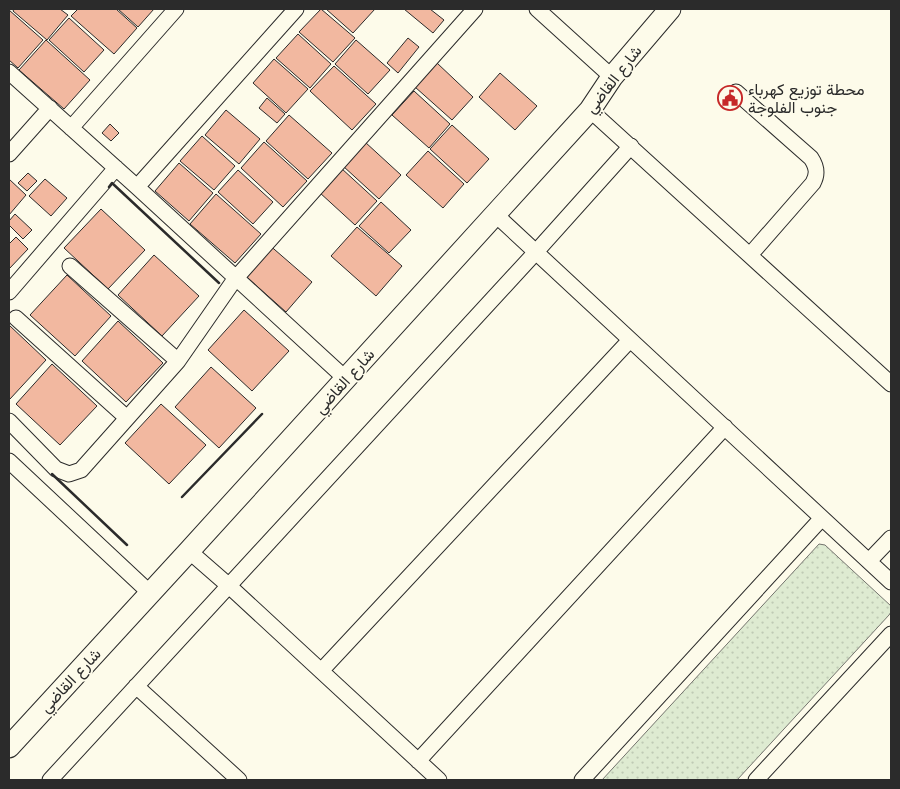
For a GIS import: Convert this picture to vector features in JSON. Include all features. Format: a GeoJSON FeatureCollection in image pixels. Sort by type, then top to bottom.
{"type":"FeatureCollection","features":[{"type":"Feature","properties":{"kind":"main road","name":"شارع القاضي"},"geometry":{"type":"LineString","coordinates":[[9,747],[496,215],[590,110],[612,77],[670,9]]}},
{"type":"Feature","properties":{"kind":"street"},"geometry":{"type":"LineString","coordinates":[[71,128],[176,9]]}},
{"type":"Feature","properties":{"kind":"street"},"geometry":{"type":"LineString","coordinates":[[137,187],[296,9]]}},
{"type":"Feature","properties":{"kind":"street"},"geometry":{"type":"LineString","coordinates":[[9,421],[56,469],[69,474],[81,470],[178,361],[235,279],[475,9]]}},
{"type":"Feature","properties":{"kind":"street"},"geometry":{"type":"LineString","coordinates":[[537,9],[612,77]]}},
{"type":"Feature","properties":{"kind":"street"},"geometry":{"type":"LineString","coordinates":[[9,72],[346,379]]}},
{"type":"Feature","properties":{"kind":"street"},"geometry":{"type":"LineString","coordinates":[[736,92],[811,158],[816,168],[813,183],[750,255]]}},
{"type":"Feature","properties":{"kind":"street"},"geometry":{"type":"LineString","coordinates":[[9,154],[50,108]]}},
{"type":"Feature","properties":{"kind":"street"},"geometry":{"type":"LineString","coordinates":[[590,110],[891,384]]}},
{"type":"Feature","properties":{"kind":"street"},"geometry":{"type":"LineString","coordinates":[[50,780],[536,252],[631,146]]}},
{"type":"Feature","properties":{"kind":"street"},"geometry":{"type":"LineString","coordinates":[[9,292],[116,168]]}},
{"type":"Feature","properties":{"kind":"street"},"geometry":{"type":"LineString","coordinates":[[496,215],[891,582]]}},
{"type":"Feature","properties":{"kind":"street"},"geometry":{"type":"LineString","coordinates":[[70,266],[178,361]]}},
{"type":"Feature","properties":{"kind":"street"},"geometry":{"type":"LineString","coordinates":[[16,318],[127,418]]}},
{"type":"Feature","properties":{"kind":"street"},"geometry":{"type":"LineString","coordinates":[[321,671],[630,340]]}},
{"type":"Feature","properties":{"kind":"street"},"geometry":{"type":"LineString","coordinates":[[418,761],[725,427]]}},
{"type":"Feature","properties":{"kind":"street"},"geometry":{"type":"LineString","coordinates":[[9,461],[150,593]]}},
{"type":"Feature","properties":{"kind":"street"},"geometry":{"type":"LineString","coordinates":[[582,780],[822,518]]}},
{"type":"Feature","properties":{"kind":"street"},"geometry":{"type":"LineString","coordinates":[[869,562],[891,538]]}},
{"type":"Feature","properties":{"kind":"street"},"geometry":{"type":"LineString","coordinates":[[189,551],[439,780]]}},
{"type":"Feature","properties":{"kind":"street"},"geometry":{"type":"LineString","coordinates":[[756,780],[891,634]]}},
{"type":"Feature","properties":{"kind":"street"},"geometry":{"type":"LineString","coordinates":[[136,686],[239,780]]}},
{"type":"Feature","properties":{"kind":"green space"},"geometry":{"type":"Polygon","coordinates":[[[819,544],[825,545],[891,606],[889,615],[737,780],[602,780],[819,544]]]}},
{"type":"Feature","properties":{"kind":"building"},"geometry":{"type":"Polygon","coordinates":[[[14,9],[60,9],[68,15],[47,40],[13,11],[14,9]]]}},
{"type":"Feature","properties":{"kind":"building"},"geometry":{"type":"Polygon","coordinates":[[[78,9],[116,9],[137,28],[114,54],[71,16],[78,9]]]}},
{"type":"Feature","properties":{"kind":"building"},"geometry":{"type":"Polygon","coordinates":[[[118,9],[154,9],[138,27],[118,9]]]}},
{"type":"Feature","properties":{"kind":"building"},"geometry":{"type":"Polygon","coordinates":[[[321,9],[355,38],[333,62],[299,32],[321,9]]]}},
{"type":"Feature","properties":{"kind":"building"},"geometry":{"type":"Polygon","coordinates":[[[326,9],[375,9],[353,33],[326,9]]]}},
{"type":"Feature","properties":{"kind":"building"},"geometry":{"type":"Polygon","coordinates":[[[404,9],[430,9],[444,20],[433,33],[404,9]]]}},
{"type":"Feature","properties":{"kind":"building"},"geometry":{"type":"Polygon","coordinates":[[[9,10],[43,40],[18,68],[9,60],[9,10]]]}},
{"type":"Feature","properties":{"kind":"building"},"geometry":{"type":"Polygon","coordinates":[[[69,18],[104,50],[84,72],[49,40],[69,18]]]}},
{"type":"Feature","properties":{"kind":"building"},"geometry":{"type":"Polygon","coordinates":[[[298,34],[331,64],[310,88],[276,58],[298,34]]]}},
{"type":"Feature","properties":{"kind":"building"},"geometry":{"type":"Polygon","coordinates":[[[408,38],[419,47],[398,73],[387,63],[408,38]]]}},
{"type":"Feature","properties":{"kind":"building"},"geometry":{"type":"Polygon","coordinates":[[[46,40],[90,80],[64,109],[19,70],[46,40]]]}},
{"type":"Feature","properties":{"kind":"building"},"geometry":{"type":"Polygon","coordinates":[[[356,40],[390,70],[368,94],[335,64],[356,40]]]}},
{"type":"Feature","properties":{"kind":"building"},"geometry":{"type":"Polygon","coordinates":[[[274,59],[308,89],[286,113],[253,83],[274,59]]]}},
{"type":"Feature","properties":{"kind":"building"},"geometry":{"type":"Polygon","coordinates":[[[437,63],[473,97],[452,120],[415,87],[437,63]]]}},
{"type":"Feature","properties":{"kind":"building"},"geometry":{"type":"Polygon","coordinates":[[[334,66],[376,104],[352,130],[310,91],[334,66]]]}},
{"type":"Feature","properties":{"kind":"building"},"geometry":{"type":"Polygon","coordinates":[[[500,73],[537,106],[515,130],[479,97],[500,73]]]}},
{"type":"Feature","properties":{"kind":"building"},"geometry":{"type":"Polygon","coordinates":[[[414,91],[450,124],[429,148],[392,115],[414,91]]]}},
{"type":"Feature","properties":{"kind":"building"},"geometry":{"type":"Polygon","coordinates":[[[267,98],[285,114],[277,123],[259,108],[267,98]]]}},
{"type":"Feature","properties":{"kind":"building"},"geometry":{"type":"Polygon","coordinates":[[[226,110],[260,139],[239,164],[205,135],[226,110]]]}},
{"type":"Feature","properties":{"kind":"building"},"geometry":{"type":"Polygon","coordinates":[[[289,115],[332,153],[308,179],[266,141],[289,115]]]}},
{"type":"Feature","properties":{"kind":"building"},"geometry":{"type":"Polygon","coordinates":[[[110,124],[119,133],[111,141],[102,133],[110,124]]]}},
{"type":"Feature","properties":{"kind":"building"},"geometry":{"type":"Polygon","coordinates":[[[452,125],[489,159],[467,183],[430,149],[452,125]]]}},
{"type":"Feature","properties":{"kind":"building"},"geometry":{"type":"Polygon","coordinates":[[[202,136],[235,166],[214,190],[180,161],[202,136]]]}},
{"type":"Feature","properties":{"kind":"building"},"geometry":{"type":"Polygon","coordinates":[[[264,142],[307,181],[283,207],[241,168],[264,142]]]}},
{"type":"Feature","properties":{"kind":"building"},"geometry":{"type":"Polygon","coordinates":[[[365,142],[401,175],[379,199],[343,166],[365,142]]]}},
{"type":"Feature","properties":{"kind":"building"},"geometry":{"type":"Polygon","coordinates":[[[428,151],[464,184],[443,208],[406,175],[428,151]]]}},
{"type":"Feature","properties":{"kind":"building"},"geometry":{"type":"Polygon","coordinates":[[[179,163],[213,193],[189,221],[155,191],[179,163]]]}},
{"type":"Feature","properties":{"kind":"building"},"geometry":{"type":"Polygon","coordinates":[[[341,168],[377,201],[355,225],[319,192],[341,168]]]}},
{"type":"Feature","properties":{"kind":"building"},"geometry":{"type":"Polygon","coordinates":[[[238,170],[273,202],[253,224],[218,192],[238,170]]]}},
{"type":"Feature","properties":{"kind":"building"},"geometry":{"type":"Polygon","coordinates":[[[28,173],[37,181],[27,191],[18,183],[28,173]]]}},
{"type":"Feature","properties":{"kind":"building"},"geometry":{"type":"Polygon","coordinates":[[[9,179],[26,195],[9,215],[9,179]]]}},
{"type":"Feature","properties":{"kind":"building"},"geometry":{"type":"Polygon","coordinates":[[[45,179],[67,198],[51,216],[29,196],[45,179]]]}},
{"type":"Feature","properties":{"kind":"building"},"geometry":{"type":"Polygon","coordinates":[[[216,194],[261,234],[235,263],[190,224],[216,194]]]}},
{"type":"Feature","properties":{"kind":"building"},"geometry":{"type":"Polygon","coordinates":[[[381,202],[411,230],[389,253],[359,226],[381,202]]]}},
{"type":"Feature","properties":{"kind":"building"},"geometry":{"type":"Polygon","coordinates":[[[101,209],[145,250],[108,289],[64,248],[101,209]]]}},
{"type":"Feature","properties":{"kind":"building"},"geometry":{"type":"Polygon","coordinates":[[[15,214],[32,230],[23,239],[9,225],[9,221],[15,214]]]}},
{"type":"Feature","properties":{"kind":"building"},"geometry":{"type":"Polygon","coordinates":[[[357,227],[402,266],[376,296],[331,256],[357,227]]]}},
{"type":"Feature","properties":{"kind":"building"},"geometry":{"type":"Polygon","coordinates":[[[16,237],[28,249],[9,269],[9,244],[16,237]]]}},
{"type":"Feature","properties":{"kind":"building"},"geometry":{"type":"Polygon","coordinates":[[[267,243],[312,282],[286,312],[241,272],[267,243]]]}},
{"type":"Feature","properties":{"kind":"building"},"geometry":{"type":"Polygon","coordinates":[[[154,255],[199,296],[162,336],[118,295],[154,255]]]}},
{"type":"Feature","properties":{"kind":"building"},"geometry":{"type":"Polygon","coordinates":[[[67,275],[111,316],[75,356],[30,315],[67,275]]]}},
{"type":"Feature","properties":{"kind":"building"},"geometry":{"type":"Polygon","coordinates":[[[244,310],[289,351],[252,391],[208,350],[244,310]]]}},
{"type":"Feature","properties":{"kind":"building"},"geometry":{"type":"Polygon","coordinates":[[[118,321],[163,363],[126,402],[82,361],[118,321]]]}},
{"type":"Feature","properties":{"kind":"building"},"geometry":{"type":"Polygon","coordinates":[[[9,325],[46,360],[10,399],[9,398],[9,325]]]}},
{"type":"Feature","properties":{"kind":"building"},"geometry":{"type":"Polygon","coordinates":[[[52,364],[97,406],[60,445],[16,404],[52,364]]]}},
{"type":"Feature","properties":{"kind":"building"},"geometry":{"type":"Polygon","coordinates":[[[211,367],[256,408],[219,448],[175,407],[211,367]]]}},
{"type":"Feature","properties":{"kind":"building"},"geometry":{"type":"Polygon","coordinates":[[[161,404],[206,445],[169,484],[125,443],[161,404]]]}},
{"type":"Feature","properties":{"kind":"wall"},"geometry":{"type":"LineString","coordinates":[[109,187],[112,183],[219,283]]}},
{"type":"Feature","properties":{"kind":"wall"},"geometry":{"type":"LineString","coordinates":[[182,497],[262,414]]}},
{"type":"Feature","properties":{"kind":"wall"},"geometry":{"type":"LineString","coordinates":[[52,474],[127,545]]}},
{"type":"Feature","properties":{"kind":"place","name":"محطة توزيع كهرباء جنوب الفلوجة"},"geometry":{"type":"Point","coordinates":[730,98]}}]}
